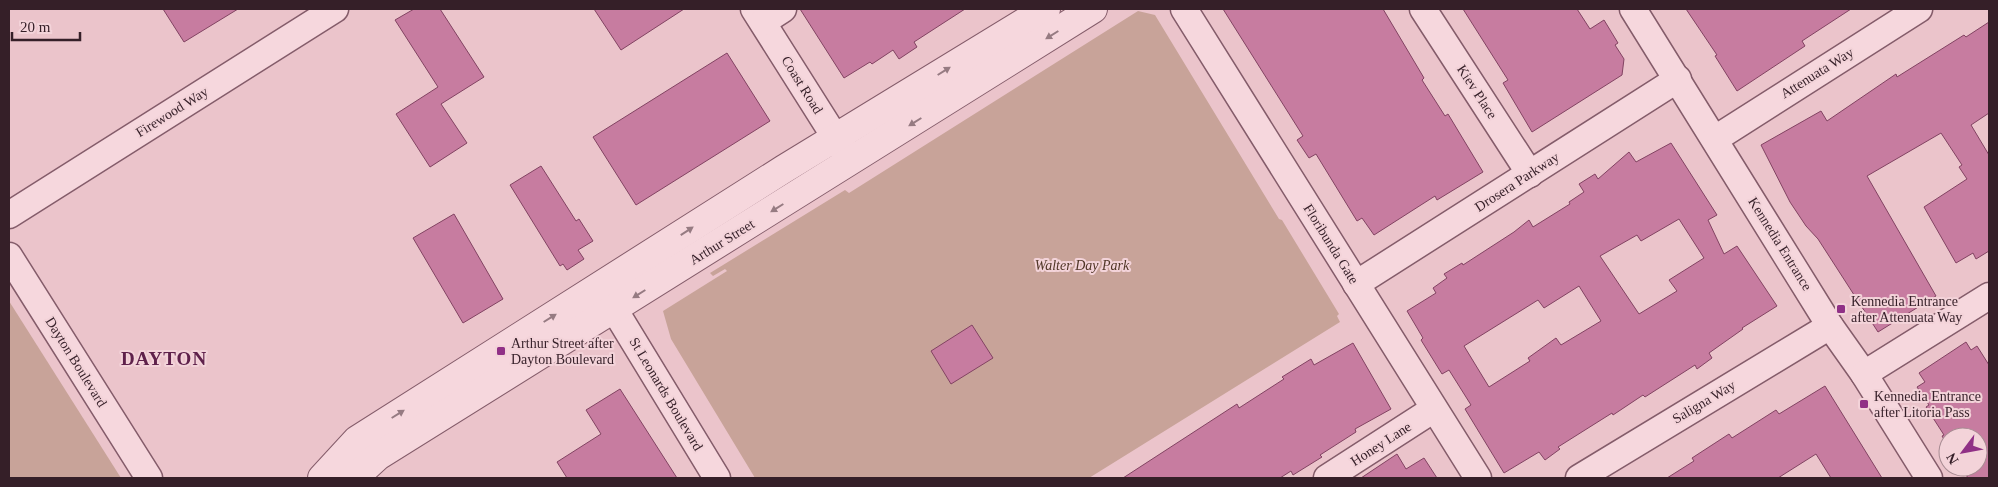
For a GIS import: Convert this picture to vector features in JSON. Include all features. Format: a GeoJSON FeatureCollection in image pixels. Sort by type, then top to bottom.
{"type":"FeatureCollection","features":[{"type":"Feature","properties":{"kind":"street","name":"Firewood Way"},"geometry":{"type":"LineString","coordinates":[[9,215],[335,9]]}},
{"type":"Feature","properties":{"kind":"street","name":"Arthur Street"},"geometry":{"type":"LineString","coordinates":[[322,478],[357,440],[835,137],[1046,9]]}},
{"type":"Feature","properties":{"kind":"street","name":"Arthur Street"},"geometry":{"type":"LineString","coordinates":[[354,478],[378,456],[1093,9]]}},
{"type":"Feature","properties":{"kind":"street","name":"Floribunda Gate"},"geometry":{"type":"LineString","coordinates":[[1184,9],[1478,478]]}},
{"type":"Feature","properties":{"kind":"street","name":"Kiev Place"},"geometry":{"type":"LineString","coordinates":[[1423,9],[1530,174]]}},
{"type":"Feature","properties":{"kind":"street","name":"Kennedia Entrance"},"geometry":{"type":"LineString","coordinates":[[1634,9],[1830,326],[1864,374],[1929,478]]}},
{"type":"Feature","properties":{"kind":"street","name":"Attenuata Way"},"geometry":{"type":"LineString","coordinates":[[1715,139],[1919,9]]}},
{"type":"Feature","properties":{"kind":"street","name":"Coast Road"},"geometry":{"type":"LineString","coordinates":[[767,13],[850,162]]}},
{"type":"Feature","properties":{"kind":"street","name":"Drosera Parkway"},"geometry":{"type":"LineString","coordinates":[[1356,284],[1678,79]]}},
{"type":"Feature","properties":{"kind":"street","name":"Dayton Boulevard"},"geometry":{"type":"LineString","coordinates":[[9,256],[150,475]]}},
{"type":"Feature","properties":{"kind":"street"},"geometry":{"type":"LineString","coordinates":[[1864,374],[1989,296]]}},
{"type":"Feature","properties":{"kind":"street","name":"St Leonards Boulevard"},"geometry":{"type":"LineString","coordinates":[[614,309],[717,478]]}},
{"type":"Feature","properties":{"kind":"street","name":"Saligna Way"},"geometry":{"type":"LineString","coordinates":[[1578,478],[1830,326]]}},
{"type":"Feature","properties":{"kind":"street","name":"Honey Lane"},"geometry":{"type":"LineString","coordinates":[[1327,478],[1434,409]]}},
{"type":"Feature","properties":{"kind":"green space","name":"Walter Day Park"},"geometry":{"type":"Polygon","coordinates":[[[1138,11],[1155,15],[1339,314],[1337,316],[1340,322],[1089,478],[755,478],[671,339],[663,311],[727,271],[725,269],[713,276],[710,273],[845,190],[849,193],[1138,11]]]}},
{"type":"Feature","properties":{"kind":"green space"},"geometry":{"type":"Polygon","coordinates":[[[9,301],[121,478],[9,478],[9,301]]]}},
{"type":"Feature","properties":{"kind":"building"},"geometry":{"type":"Polygon","coordinates":[[[163,9],[238,9],[184,42],[163,9]]]}},
{"type":"Feature","properties":{"kind":"building"},"geometry":{"type":"Polygon","coordinates":[[[414,9],[440,9],[484,77],[441,104],[467,143],[430,167],[396,114],[438,87],[395,20],[414,9]]]}},
{"type":"Feature","properties":{"kind":"building"},"geometry":{"type":"Polygon","coordinates":[[[594,9],[684,9],[621,50],[594,9]]]}},
{"type":"Feature","properties":{"kind":"building"},"geometry":{"type":"Polygon","coordinates":[[[800,9],[965,9],[914,42],[917,47],[899,59],[893,50],[872,64],[870,62],[844,78],[800,9]]]}},
{"type":"Feature","properties":{"kind":"building"},"geometry":{"type":"Polygon","coordinates":[[[1223,9],[1383,9],[1424,78],[1422,80],[1445,116],[1448,114],[1483,172],[1437,200],[1435,196],[1374,235],[1362,218],[1357,221],[1316,154],[1309,158],[1297,140],[1303,136],[1223,9]]]}},
{"type":"Feature","properties":{"kind":"building"},"geometry":{"type":"Polygon","coordinates":[[[1463,9],[1577,9],[1590,29],[1604,20],[1618,43],[1615,45],[1624,59],[1622,75],[1532,132],[1503,83],[1508,80],[1463,9]]]}},
{"type":"Feature","properties":{"kind":"building"},"geometry":{"type":"Polygon","coordinates":[[[1686,9],[1851,9],[1802,41],[1805,46],[1737,91],[1715,56],[1717,55],[1686,9]]]}},
{"type":"Feature","properties":{"kind":"building"},"geometry":{"type":"Polygon","coordinates":[[[1989,22],[1989,113],[1971,125],[1989,155],[1989,251],[1976,259],[1973,253],[1956,263],[1924,207],[1967,179],[1959,167],[1962,165],[1941,133],[1867,176],[1936,296],[1878,332],[1818,239],[1806,226],[1790,202],[1761,145],[1821,111],[1827,121],[1896,74],[1897,77],[1964,35],[1966,37],[1989,22]]]}},
{"type":"Feature","properties":{"kind":"building"},"geometry":{"type":"Polygon","coordinates":[[[727,53],[770,121],[636,205],[593,137],[727,53]]]}},
{"type":"Feature","properties":{"kind":"building"},"geometry":{"type":"Polygon","coordinates":[[[1671,143],[1717,215],[1708,220],[1724,254],[1737,246],[1777,306],[1742,328],[1709,353],[1712,358],[1697,369],[1695,365],[1645,397],[1643,395],[1613,415],[1612,413],[1558,447],[1560,449],[1545,460],[1539,452],[1504,473],[1465,409],[1471,405],[1449,370],[1442,374],[1421,340],[1423,338],[1407,311],[1436,293],[1433,288],[1447,278],[1444,274],[1462,263],[1463,265],[1529,220],[1533,227],[1570,204],[1569,202],[1584,192],[1579,184],[1595,174],[1598,179],[1629,152],[1636,162],[1671,143]],[[1679,219],[1641,241],[1637,235],[1600,256],[1639,314],[1677,291],[1669,280],[1704,258],[1679,219]],[[1579,286],[1544,308],[1538,300],[1464,346],[1489,387],[1530,361],[1528,358],[1556,338],[1561,345],[1601,321],[1579,286]]]}},
{"type":"Feature","properties":{"kind":"building"},"geometry":{"type":"Polygon","coordinates":[[[541,166],[576,221],[579,219],[593,241],[578,250],[584,259],[567,270],[563,264],[560,266],[510,185],[541,166]]]}},
{"type":"Feature","properties":{"kind":"building"},"geometry":{"type":"Polygon","coordinates":[[[454,214],[503,299],[463,323],[413,238],[454,214]]]}},
{"type":"Feature","properties":{"kind":"building"},"geometry":{"type":"Polygon","coordinates":[[[972,325],[993,358],[951,384],[931,351],[972,325]]]}},
{"type":"Feature","properties":{"kind":"building"},"geometry":{"type":"Polygon","coordinates":[[[1966,342],[1971,350],[1977,346],[1989,365],[1989,478],[1967,477],[1988,477],[1988,427],[1939,427],[1926,407],[1929,405],[1917,387],[1925,382],[1919,373],[1966,342]]]}},
{"type":"Feature","properties":{"kind":"building"},"geometry":{"type":"Polygon","coordinates":[[[1353,343],[1391,409],[1355,429],[1356,432],[1293,475],[1291,471],[1280,478],[1123,478],[1237,404],[1239,408],[1311,359],[1314,365],[1353,343]]]}},
{"type":"Feature","properties":{"kind":"building"},"geometry":{"type":"Polygon","coordinates":[[[1825,386],[1882,478],[1831,478],[1816,454],[1778,478],[1667,478],[1694,461],[1692,458],[1729,434],[1732,438],[1776,410],[1779,414],[1825,386]]]}},
{"type":"Feature","properties":{"kind":"building"},"geometry":{"type":"Polygon","coordinates":[[[620,389],[677,478],[567,478],[557,462],[601,434],[586,410],[620,389]]]}},
{"type":"Feature","properties":{"kind":"building"},"geometry":{"type":"Polygon","coordinates":[[[1397,454],[1406,469],[1424,458],[1437,478],[1361,478],[1397,454]]]}},
{"type":"Feature","properties":{"kind":"place","name":"Kennedia Entrance after Attenuata Way"},"geometry":{"type":"Point","coordinates":[1841,309]}},
{"type":"Feature","properties":{"kind":"place","name":"Arthur Street after Dayton Boulevard"},"geometry":{"type":"Point","coordinates":[501,351]}},
{"type":"Feature","properties":{"kind":"place","name":"Kennedia Entrance after Litoria Pass"},"geometry":{"type":"Point","coordinates":[1864,404]}},
{"type":"Feature","properties":{"kind":"district","name":"DAYTON"},"geometry":{"type":"Point","coordinates":[164,358]}}]}
